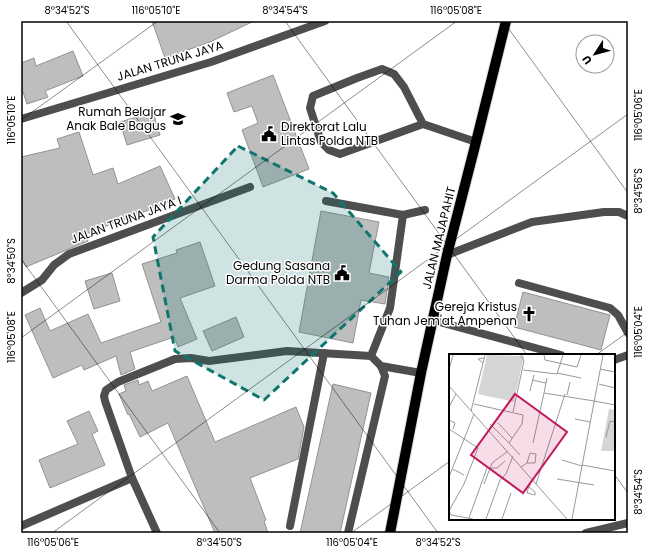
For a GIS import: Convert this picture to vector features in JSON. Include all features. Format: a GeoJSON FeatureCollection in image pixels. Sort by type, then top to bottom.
{"type":"FeatureCollection","features":[{"type":"Feature","properties":{"kind":"main road","name":"JALAN MAJAPAHIT"},"geometry":{"type":"LineString","coordinates":[[390,533],[432,320],[506,21]]}},
{"type":"Feature","properties":{"kind":"street","name":"JALAN TRUNA JAYA"},"geometry":{"type":"LineString","coordinates":[[21,119],[211,62],[325,21]]}},
{"type":"Feature","properties":{"kind":"street"},"geometry":{"type":"LineString","coordinates":[[422,124],[404,87],[394,74],[382,69],[313,96],[310,108],[321,142],[329,150],[340,154],[422,124],[476,142]]}},
{"type":"Feature","properties":{"kind":"street","name":"JALAN TRUNA JAYA I"},"geometry":{"type":"LineString","coordinates":[[21,293],[42,280],[54,265],[69,254],[250,187]]}},
{"type":"Feature","properties":{"kind":"street"},"geometry":{"type":"LineString","coordinates":[[326,201],[403,215],[425,210]]}},
{"type":"Feature","properties":{"kind":"street"},"geometry":{"type":"LineString","coordinates":[[447,255],[532,222],[604,212],[619,212],[628,216]]}},
{"type":"Feature","properties":{"kind":"street"},"geometry":{"type":"LineString","coordinates":[[372,356],[390,308],[403,215]]}},
{"type":"Feature","properties":{"kind":"street"},"geometry":{"type":"LineString","coordinates":[[518,283],[610,308],[618,315],[628,333]]}},
{"type":"Feature","properties":{"kind":"street"},"geometry":{"type":"LineString","coordinates":[[432,320],[557,354]]}},
{"type":"Feature","properties":{"kind":"street"},"geometry":{"type":"LineString","coordinates":[[157,533],[132,478],[105,401],[104,396],[106,390],[118,382],[175,359],[191,358],[209,361],[287,350],[372,356],[381,366],[385,376],[348,533]]}},
{"type":"Feature","properties":{"kind":"street"},"geometry":{"type":"LineString","coordinates":[[290,526],[324,353]]}},
{"type":"Feature","properties":{"kind":"street"},"geometry":{"type":"LineString","coordinates":[[615,360],[628,354]]}},
{"type":"Feature","properties":{"kind":"street"},"geometry":{"type":"LineString","coordinates":[[381,366],[421,373]]}},
{"type":"Feature","properties":{"kind":"street"},"geometry":{"type":"LineString","coordinates":[[21,526],[132,478]]}},
{"type":"Feature","properties":{"kind":"street"},"geometry":{"type":"LineString","coordinates":[[586,533],[628,523]]}},
{"type":"Feature","properties":{"kind":"highlighted area"},"geometry":{"type":"Polygon","coordinates":[[[238,146],[333,193],[401,272],[264,400],[175,351],[153,237],[238,146]]]}},
{"type":"Feature","properties":{"kind":"building"},"geometry":{"type":"Polygon","coordinates":[[[152,21],[254,21],[210,42],[165,58],[152,21]]]}},
{"type":"Feature","properties":{"kind":"building"},"geometry":{"type":"Polygon","coordinates":[[[73,51],[83,76],[45,91],[48,97],[27,104],[21,86],[21,63],[34,58],[36,66],[73,51]]]}},
{"type":"Feature","properties":{"kind":"building"},"geometry":{"type":"Polygon","coordinates":[[[273,75],[309,169],[263,187],[242,130],[258,123],[252,106],[234,112],[227,93],[273,75]]]}},
{"type":"Feature","properties":{"kind":"building"},"geometry":{"type":"Polygon","coordinates":[[[153,112],[160,135],[127,145],[120,122],[153,112]]]}},
{"type":"Feature","properties":{"kind":"building"},"geometry":{"type":"Polygon","coordinates":[[[79,132],[93,175],[113,168],[118,184],[160,166],[175,199],[86,234],[88,241],[26,267],[21,257],[21,157],[60,148],[57,139],[79,132]]]}},
{"type":"Feature","properties":{"kind":"building"},"geometry":{"type":"Polygon","coordinates":[[[321,211],[379,222],[369,273],[389,277],[385,304],[361,300],[353,343],[299,332],[321,211]]]}},
{"type":"Feature","properties":{"kind":"building"},"geometry":{"type":"Polygon","coordinates":[[[200,242],[215,286],[180,298],[197,339],[178,347],[174,337],[130,352],[135,369],[121,375],[116,356],[84,370],[82,365],[53,378],[25,315],[40,308],[50,331],[88,314],[101,343],[161,322],[142,264],[177,253],[176,250],[200,242]]]}},
{"type":"Feature","properties":{"kind":"building"},"geometry":{"type":"Polygon","coordinates":[[[112,273],[120,301],[94,309],[85,281],[112,273]]]}},
{"type":"Feature","properties":{"kind":"building"},"geometry":{"type":"Polygon","coordinates":[[[523,292],[610,315],[601,350],[514,327],[523,292]]]}},
{"type":"Feature","properties":{"kind":"building"},"geometry":{"type":"Polygon","coordinates":[[[236,317],[244,337],[212,351],[203,331],[236,317]]]}},
{"type":"Feature","properties":{"kind":"building"},"geometry":{"type":"Polygon","coordinates":[[[187,376],[215,442],[296,407],[304,427],[298,459],[250,478],[266,520],[264,521],[268,533],[215,533],[168,423],[140,437],[119,394],[126,391],[124,385],[138,380],[139,385],[148,381],[152,391],[187,376]]]}},
{"type":"Feature","properties":{"kind":"building"},"geometry":{"type":"Polygon","coordinates":[[[333,384],[371,393],[340,533],[300,533],[333,384]]]}},
{"type":"Feature","properties":{"kind":"building"},"geometry":{"type":"Polygon","coordinates":[[[89,411],[98,431],[92,434],[105,465],[50,488],[39,460],[78,444],[67,421],[89,411]]]}},
{"type":"Feature","properties":{"kind":"place","name":"Rumah Belajar Anak Bale Bagus"},"geometry":{"type":"Point","coordinates":[178,119]}},
{"type":"Feature","properties":{"kind":"place","name":"Direktorat Lalu Lintas Polda NTB"},"geometry":{"type":"Point","coordinates":[269,134]}},
{"type":"Feature","properties":{"kind":"place","name":"Gedung Sasana Darma Polda NTB"},"geometry":{"type":"Point","coordinates":[342,273]}},
{"type":"Feature","properties":{"kind":"place","name":"Gereja Kristus Tuhan Jem'at Ampenan"},"geometry":{"type":"Point","coordinates":[529,314]}}]}
